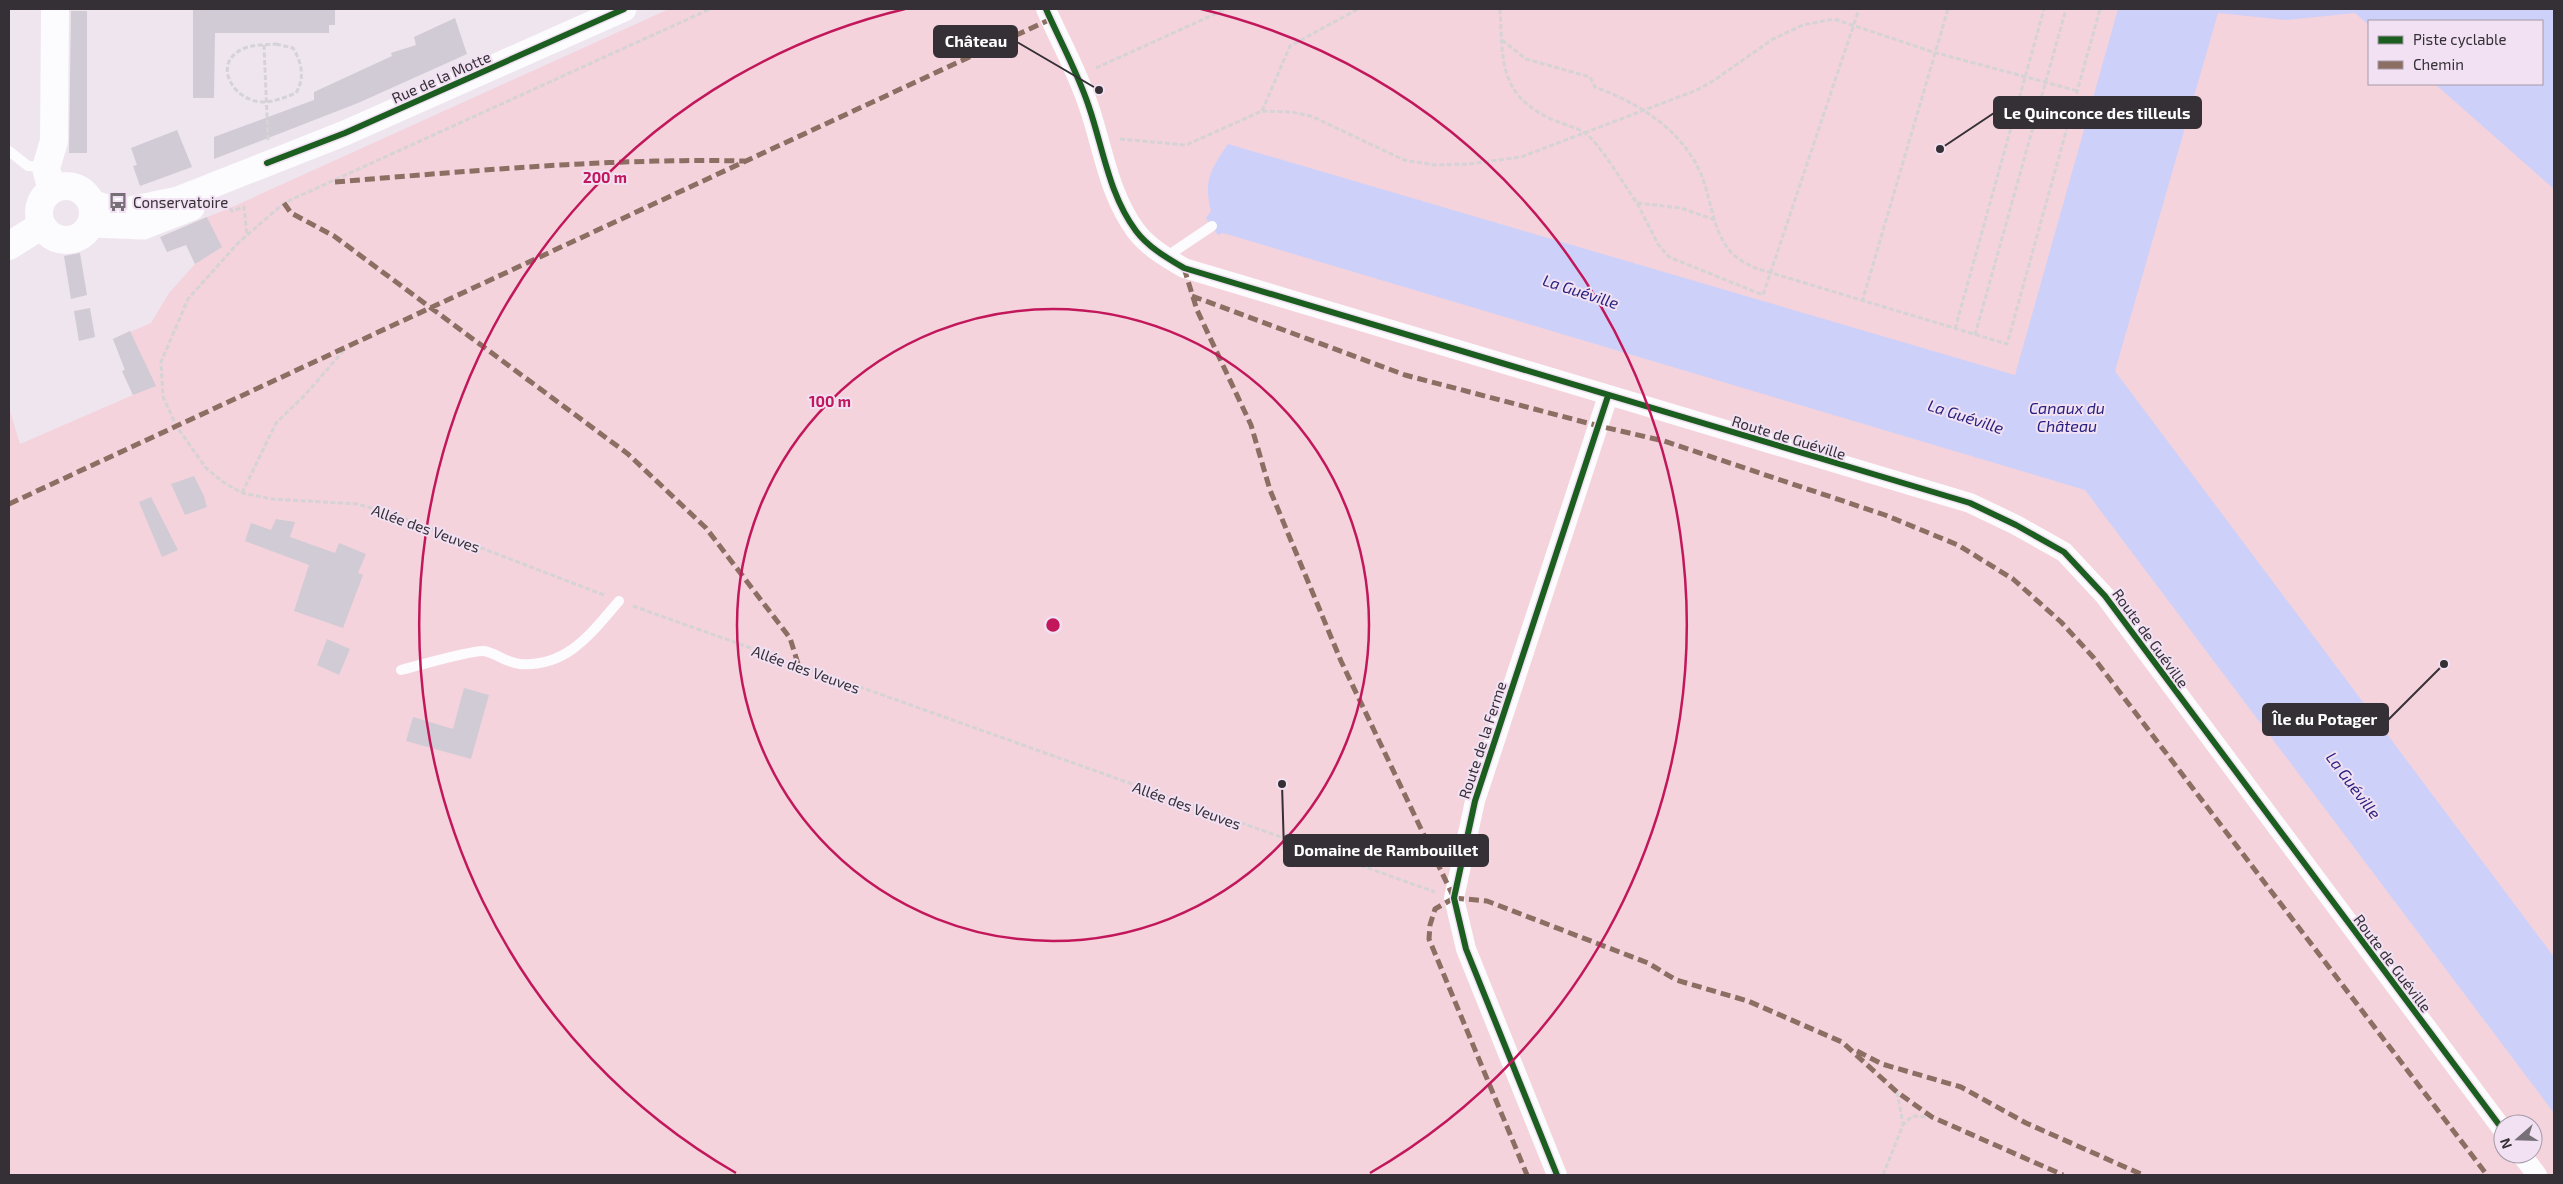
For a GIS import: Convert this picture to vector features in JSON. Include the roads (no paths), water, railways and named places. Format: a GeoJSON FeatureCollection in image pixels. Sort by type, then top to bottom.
{"type":"FeatureCollection","features":[{"type":"Feature","properties":{"kind":"main road"},"geometry":{"type":"LineString","coordinates":[[49,179],[60,186],[78,188],[91,213],[86,232],[71,240],[54,237],[42,225],[40,218],[41,202],[49,179],[54,141],[55,9]]}},
{"type":"Feature","properties":{"kind":"main road"},"geometry":{"type":"LineString","coordinates":[[9,246],[42,225]]}},
{"type":"Feature","properties":{"kind":"street","name":"Rue de la Motte"},"geometry":{"type":"LineString","coordinates":[[91,213],[143,227],[222,196],[268,154],[345,133],[624,9]]}},
{"type":"Feature","properties":{"kind":"street","name":"Route de Guéville"},"geometry":{"type":"LineString","coordinates":[[1046,9],[1077,76],[1098,137],[1108,175],[1124,212],[1136,232],[1166,257],[1184,268],[1970,504],[2016,525],[2064,552],[2105,596],[2493,1117]]}},
{"type":"Feature","properties":{"kind":"street","name":"Route de la Ferme"},"geometry":{"type":"LineString","coordinates":[[1557,1175],[1466,949],[1454,898],[1475,801],[1608,396]]}},
{"type":"Feature","properties":{"kind":"street"},"geometry":{"type":"LineString","coordinates":[[2529,1164],[2537,1175]]}},
{"type":"Feature","properties":{"kind":"lane"},"geometry":{"type":"LineString","coordinates":[[9,151],[49,179]]}},
{"type":"Feature","properties":{"kind":"lane"},"geometry":{"type":"LineString","coordinates":[[1166,257],[1212,226]]}},
{"type":"Feature","properties":{"kind":"lane"},"geometry":{"type":"LineString","coordinates":[[401,670],[483,651],[519,664],[547,660],[567,654],[586,640],[618,601]]}},
{"type":"Feature","properties":{"kind":"water","name":"Canaux du Château"},"geometry":{"type":"Polygon","coordinates":[[[2118,9],[2554,9],[2554,189],[2436,85],[2543,85],[2543,20],[2368,20],[2368,24],[2355,13],[2286,20],[2218,13],[2115,371],[2554,957],[2554,1113],[2085,490],[1223,233],[1218,235],[1206,218],[1211,211],[1208,183],[1213,168],[1228,144],[2015,375],[2118,9]]]}},
{"type":"Feature","properties":{"kind":"place","name":"Château"},"geometry":{"type":"Point","coordinates":[1099,90]}},
{"type":"Feature","properties":{"kind":"place","name":"Le Quinconce des tilleuls"},"geometry":{"type":"Point","coordinates":[1940,149]}},
{"type":"Feature","properties":{"kind":"place","name":"Conservatoire"},"geometry":{"type":"Point","coordinates":[118,202]}},
{"type":"Feature","properties":{"kind":"place","name":"Île du Potager"},"geometry":{"type":"Point","coordinates":[2444,664]}},
{"type":"Feature","properties":{"kind":"place","name":"Domaine de Rambouillet"},"geometry":{"type":"Point","coordinates":[1282,784]}},
{"type":"Feature","properties":{"kind":"water label","name":"La Guéville"},"geometry":{"type":"Point","coordinates":[1581,291]}},
{"type":"Feature","properties":{"kind":"water label","name":"La Guéville"},"geometry":{"type":"Point","coordinates":[1966,416]}},
{"type":"Feature","properties":{"kind":"water label","name":"La Guéville"},"geometry":{"type":"Point","coordinates":[2354,785]}}]}
